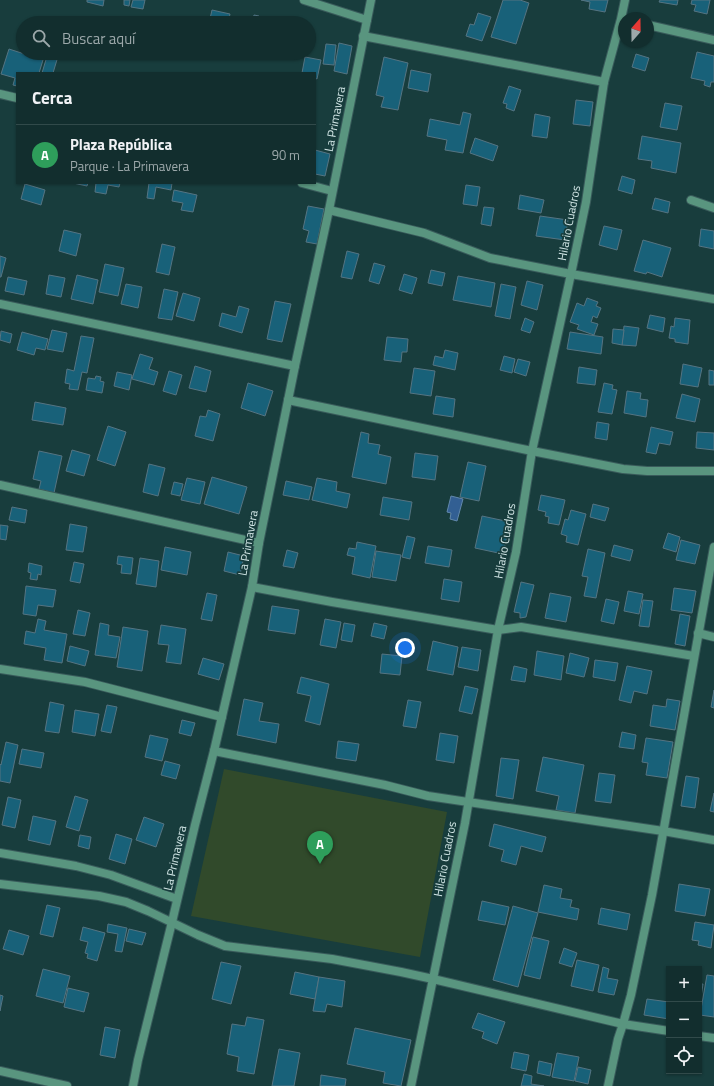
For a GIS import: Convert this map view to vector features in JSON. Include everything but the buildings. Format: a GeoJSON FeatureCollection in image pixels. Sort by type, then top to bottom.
{"type":"FeatureCollection","features":[{"type":"Feature","properties":{"kind":"street"},"geometry":{"type":"LineString","coordinates":[[304,0],[367,20]]}},
{"type":"Feature","properties":{"kind":"street","name":"La Primavera"},"geometry":{"type":"LineString","coordinates":[[132,1086],[214,751],[252,588],[259,543],[329,210],[371,0]]}},
{"type":"Feature","properties":{"kind":"street","name":"Hilario Cuadros"},"geometry":{"type":"LineString","coordinates":[[624,12],[625,0]]}},
{"type":"Feature","properties":{"kind":"street"},"geometry":{"type":"LineString","coordinates":[[654,26],[714,40]]}},
{"type":"Feature","properties":{"kind":"street"},"geometry":{"type":"LineString","coordinates":[[364,36],[604,82]]}},
{"type":"Feature","properties":{"kind":"street","name":"Hilario Cuadros"},"geometry":{"type":"LineString","coordinates":[[411,1086],[468,802],[498,630],[516,552],[532,451],[586,202],[604,82],[618,36]]}},
{"type":"Feature","properties":{"kind":"street"},"geometry":{"type":"LineString","coordinates":[[0,94],[16,98]]}},
{"type":"Feature","properties":{"kind":"street"},"geometry":{"type":"LineString","coordinates":[[306,184],[332,191]]}},
{"type":"Feature","properties":{"kind":"street"},"geometry":{"type":"LineString","coordinates":[[691,200],[714,208]]}},
{"type":"Feature","properties":{"kind":"street"},"geometry":{"type":"LineString","coordinates":[[329,210],[424,233],[490,258],[714,299]]}},
{"type":"Feature","properties":{"kind":"street"},"geometry":{"type":"LineString","coordinates":[[0,304],[295,366]]}},
{"type":"Feature","properties":{"kind":"street"},"geometry":{"type":"LineString","coordinates":[[288,400],[623,469],[647,471],[714,472]]}},
{"type":"Feature","properties":{"kind":"street"},"geometry":{"type":"LineString","coordinates":[[0,485],[259,543]]}},
{"type":"Feature","properties":{"kind":"street"},"geometry":{"type":"LineString","coordinates":[[608,1086],[618,1039],[631,995],[652,895],[714,547]]}},
{"type":"Feature","properties":{"kind":"street"},"geometry":{"type":"LineString","coordinates":[[252,588],[498,630],[521,627],[694,656]]}},
{"type":"Feature","properties":{"kind":"street"},"geometry":{"type":"LineString","coordinates":[[698,632],[714,636]]}},
{"type":"Feature","properties":{"kind":"street"},"geometry":{"type":"LineString","coordinates":[[0,669],[85,682],[222,717]]}},
{"type":"Feature","properties":{"kind":"street"},"geometry":{"type":"LineString","coordinates":[[214,751],[384,785],[428,796],[714,840]]}},
{"type":"Feature","properties":{"kind":"street"},"geometry":{"type":"LineString","coordinates":[[0,853],[76,866],[111,875],[177,899]]}},
{"type":"Feature","properties":{"kind":"street"},"geometry":{"type":"LineString","coordinates":[[0,884],[99,896],[126,902],[172,922],[198,936],[225,946],[332,959],[433,979],[623,1024],[666,1031]]}},
{"type":"Feature","properties":{"kind":"street"},"geometry":{"type":"LineString","coordinates":[[702,1036],[714,1038]]}},
{"type":"Feature","properties":{"kind":"street"},"geometry":{"type":"LineString","coordinates":[[0,1071],[66,1086]]}},
{"type":"Feature","properties":{"kind":"green space"},"geometry":{"type":"Polygon","coordinates":[[[224,769],[447,812],[420,957],[191,916],[224,769]]]}},
{"type":"Feature","properties":{"kind":"water"},"geometry":{"type":"Polygon","coordinates":[[[451,496],[463,499],[457,521],[450,519],[451,513],[447,512],[451,496]]]}},
{"type":"Feature","properties":{"kind":"place","name":"Plaza República"},"geometry":{"type":"Point","coordinates":[320,864]}}]}
